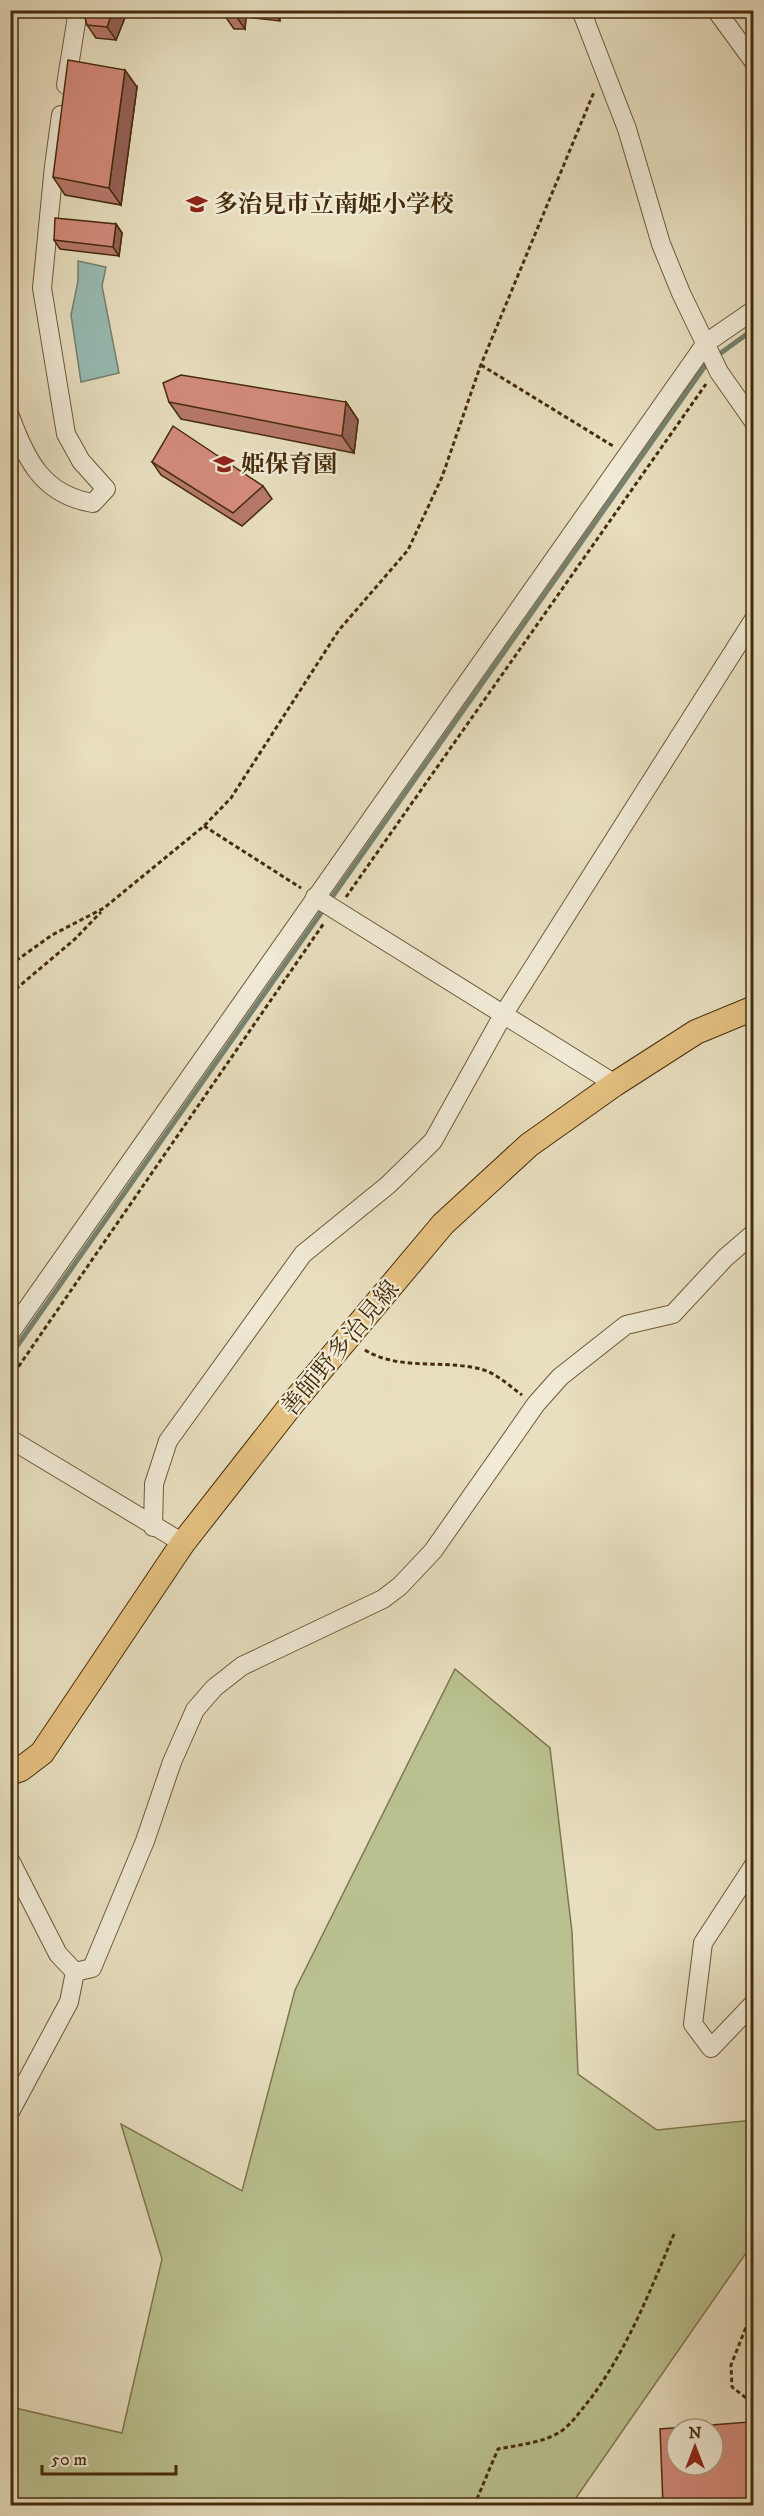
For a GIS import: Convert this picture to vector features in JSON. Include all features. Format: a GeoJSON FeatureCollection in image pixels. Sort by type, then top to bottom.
{"type":"FeatureCollection","features":[{"type":"Feature","properties":{"kind":"main road","name":"善師野多治見線"},"geometry":{"type":"LineString","coordinates":[[10,1773],[21,1769],[42,1753],[183,1543],[443,1224],[529,1145],[615,1084],[696,1032],[753,1008]]}},
{"type":"Feature","properties":{"kind":"street"},"geometry":{"type":"LineString","coordinates":[[10,416],[21,446],[39,476],[73,500],[93,503],[106,489],[81,461],[66,434],[42,288],[54,166],[78,10]]}},
{"type":"Feature","properties":{"kind":"street"},"geometry":{"type":"LineString","coordinates":[[581,10],[627,129],[661,244],[681,293],[719,372],[753,422]]}},
{"type":"Feature","properties":{"kind":"street"},"geometry":{"type":"LineString","coordinates":[[716,10],[753,62]]}},
{"type":"Feature","properties":{"kind":"street"},"geometry":{"type":"LineString","coordinates":[[10,1333],[706,343],[753,310]]}},
{"type":"Feature","properties":{"kind":"street"},"geometry":{"type":"LineString","coordinates":[[153,1527],[154,1484],[168,1441],[303,1254],[388,1185],[433,1141],[503,1015],[753,618]]}},
{"type":"Feature","properties":{"kind":"street"},"geometry":{"type":"LineString","coordinates":[[315,897],[615,1084]]}},
{"type":"Feature","properties":{"kind":"street"},"geometry":{"type":"LineString","coordinates":[[75,1972],[92,1968],[145,1841],[172,1762],[195,1710],[213,1688],[242,1666],[383,1599],[400,1586],[433,1551],[536,1404],[560,1377],[626,1324],[673,1314],[753,1233]]}},
{"type":"Feature","properties":{"kind":"street"},"geometry":{"type":"LineString","coordinates":[[10,1439],[183,1543]]}},
{"type":"Feature","properties":{"kind":"street"},"geometry":{"type":"LineString","coordinates":[[10,1860],[58,1954],[75,1972]]}},
{"type":"Feature","properties":{"kind":"street"},"geometry":{"type":"LineString","coordinates":[[753,1865],[703,1943],[693,2024],[711,2048],[753,2003]]}},
{"type":"Feature","properties":{"kind":"street"},"geometry":{"type":"LineString","coordinates":[[10,2112],[69,2002],[75,1972]]}},
{"type":"Feature","properties":{"kind":"path"},"geometry":{"type":"LineString","coordinates":[[10,994],[75,939],[104,908],[204,826],[231,798],[339,630],[408,550],[442,477],[481,365],[605,69]]}},
{"type":"Feature","properties":{"kind":"path"},"geometry":{"type":"LineString","coordinates":[[481,365],[627,455]]}},
{"type":"Feature","properties":{"kind":"path"},"geometry":{"type":"LineString","coordinates":[[10,1379],[335,910],[703,387],[719,372]]}},
{"type":"Feature","properties":{"kind":"path"},"geometry":{"type":"LineString","coordinates":[[204,826],[315,897]]}},
{"type":"Feature","properties":{"kind":"path"},"geometry":{"type":"LineString","coordinates":[[10,965],[52,935],[104,908]]}},
{"type":"Feature","properties":{"kind":"path"},"geometry":{"type":"LineString","coordinates":[[347,1339],[370,1354],[398,1361],[464,1366],[489,1372],[536,1404]]}},
{"type":"Feature","properties":{"kind":"path"},"geometry":{"type":"LineString","coordinates":[[474,2505],[498,2449],[559,2433],[573,2422],[608,2375],[629,2339],[674,2234]]}},
{"type":"Feature","properties":{"kind":"path"},"geometry":{"type":"LineString","coordinates":[[753,2307],[731,2365],[732,2387],[753,2404]]}},
{"type":"Feature","properties":{"kind":"green space"},"geometry":{"type":"Polygon","coordinates":[[[455,1669],[550,1748],[572,1932],[578,2074],[657,2130],[753,2120],[753,2243],[571,2505],[11,2505],[11,2407],[122,2433],[162,2259],[121,2124],[242,2191],[295,1990],[455,1669]]]}},
{"type":"Feature","properties":{"kind":"water"},"geometry":{"type":"Polygon","coordinates":[[[78,261],[106,267],[102,286],[119,373],[81,382],[71,315],[78,281],[78,261]]]}},
{"type":"Feature","properties":{"kind":"building"},"geometry":{"type":"Polygon","coordinates":[[[83,10],[113,10],[107,27],[87,25],[83,10]]]}},
{"type":"Feature","properties":{"kind":"building"},"geometry":{"type":"Polygon","coordinates":[[[225,10],[236,10],[236,16],[225,16],[225,10]]]}},
{"type":"Feature","properties":{"kind":"building"},"geometry":{"type":"Polygon","coordinates":[[[68,60],[125,70],[109,188],[53,177],[68,60]]]}},
{"type":"Feature","properties":{"kind":"building"},"geometry":{"type":"Polygon","coordinates":[[[55,218],[116,224],[113,247],[54,240],[55,218]]]}},
{"type":"Feature","properties":{"kind":"building"},"geometry":{"type":"Polygon","coordinates":[[[181,375],[346,402],[342,436],[169,402],[163,383],[181,375]]]}},
{"type":"Feature","properties":{"kind":"building"},"geometry":{"type":"Polygon","coordinates":[[[173,426],[263,486],[233,513],[152,462],[173,426]]]}},
{"type":"Feature","properties":{"kind":"building"},"geometry":{"type":"Polygon","coordinates":[[[749,2422],[751,2505],[663,2505],[660,2429],[665,2429],[665,2477],[725,2477],[725,2424],[749,2422]]]}},
{"type":"Feature","properties":{"kind":"waterway"},"geometry":{"type":"LineString","coordinates":[[10,1356],[707,363],[754,329]]}},
{"type":"Feature","properties":{"kind":"place","name":"多治見市立南姫小学校"},"geometry":{"type":"Point","coordinates":[197,204]}},
{"type":"Feature","properties":{"kind":"place","name":"姫保育園"},"geometry":{"type":"Point","coordinates":[224,464]}}]}
